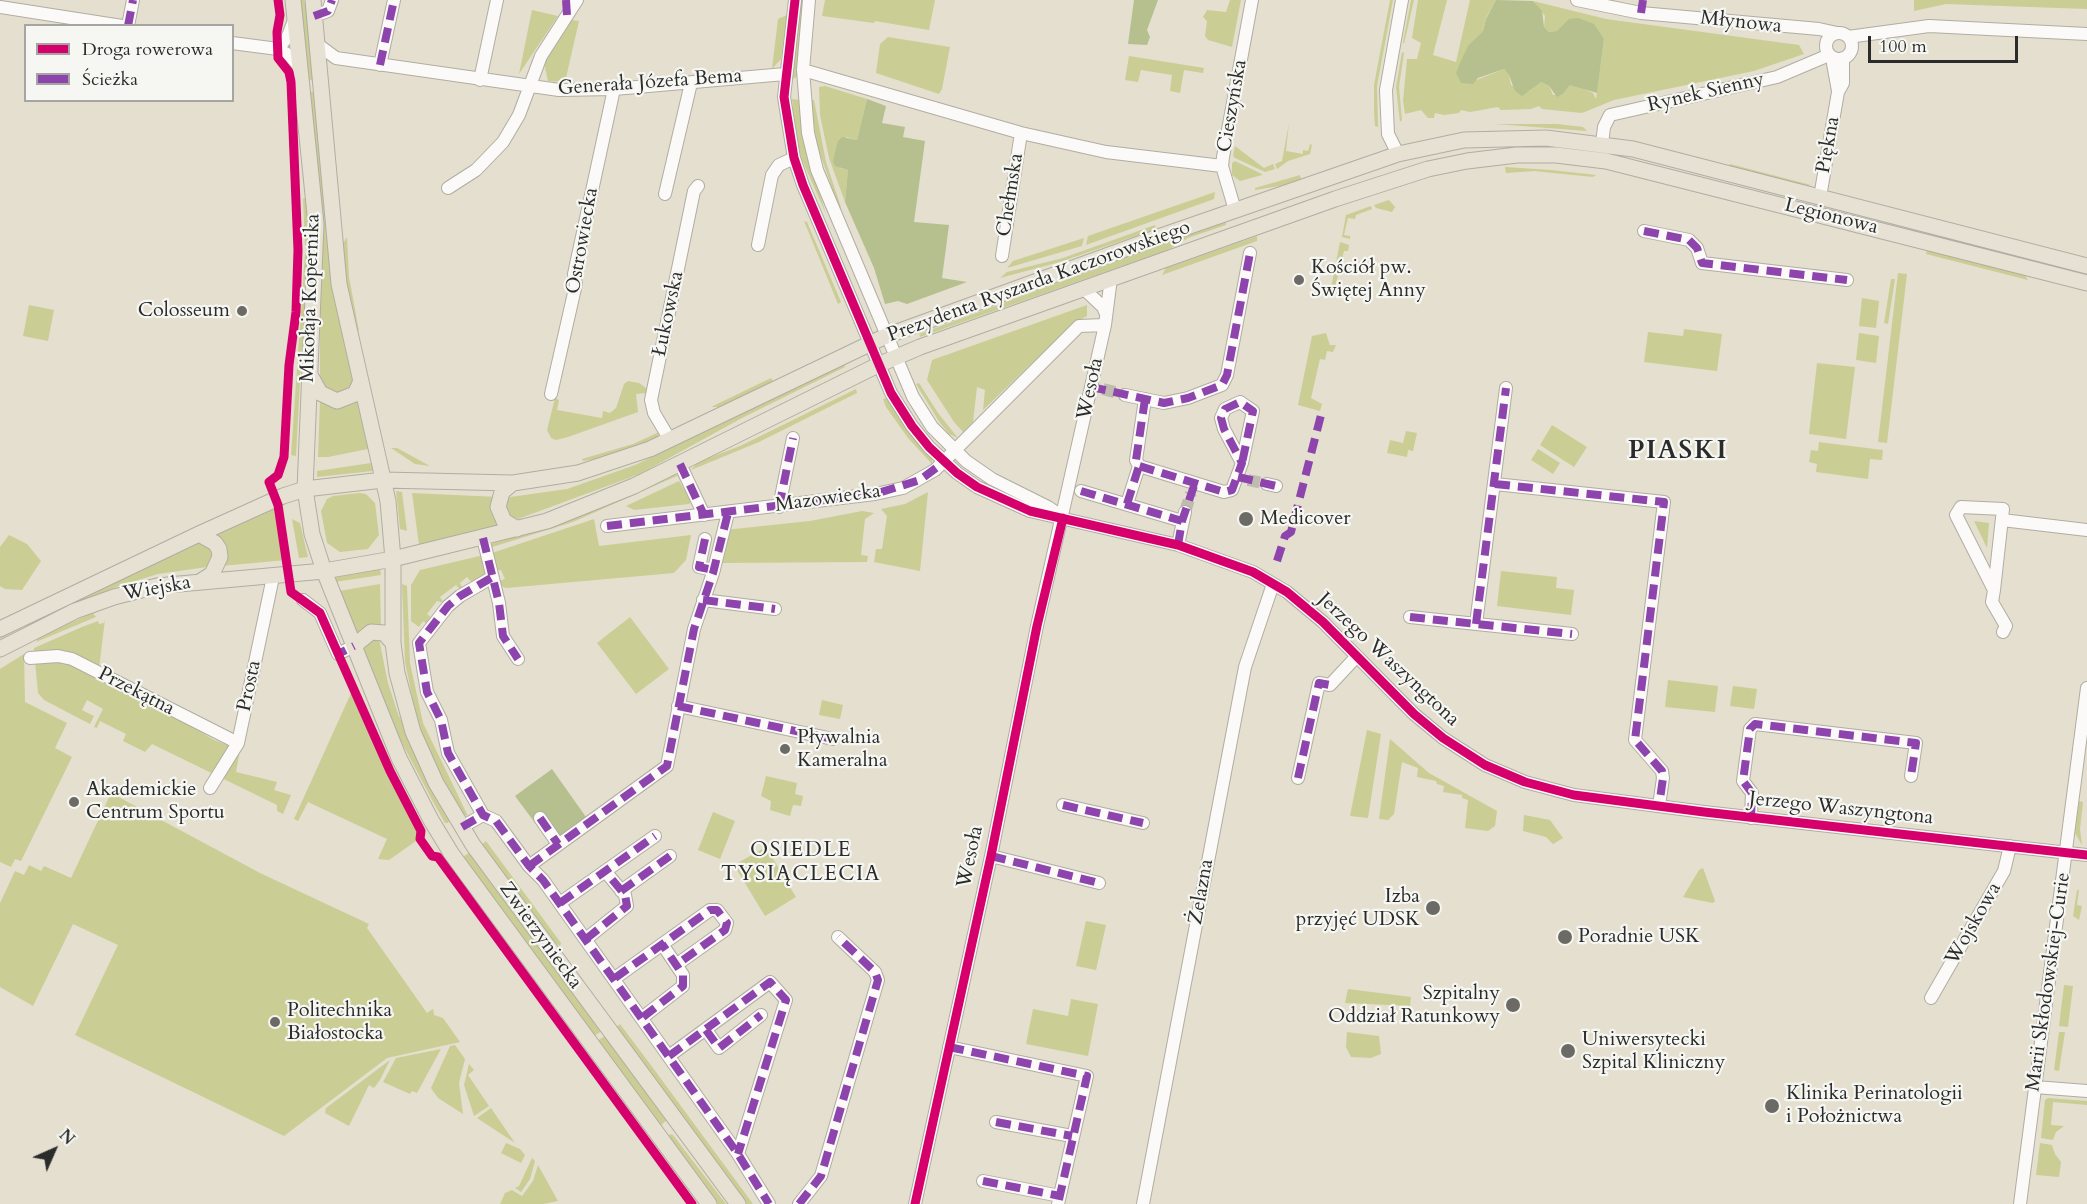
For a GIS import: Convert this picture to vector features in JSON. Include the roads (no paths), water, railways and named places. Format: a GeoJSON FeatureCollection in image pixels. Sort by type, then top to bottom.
{"type":"FeatureCollection","features":[{"type":"Feature","properties":{"kind":"main road","name":"Mikołaja Kopernika"},"geometry":{"type":"LineString","coordinates":[[293,0],[316,224],[305,489],[312,534],[324,572]]}},
{"type":"Feature","properties":{"kind":"main road","name":"Mikołaja Kopernika"},"geometry":{"type":"LineString","coordinates":[[313,8],[339,284],[392,525],[393,559]]}},
{"type":"Feature","properties":{"kind":"main road","name":"Prezydenta Ryszarda Kaczorowskiego"},"geometry":{"type":"LineString","coordinates":[[305,489],[383,480],[513,483],[578,473],[670,440],[886,336],[1235,210],[1398,154],[1464,140],[1516,137],[1602,144]]}},
{"type":"Feature","properties":{"kind":"main road"},"geometry":{"type":"LineString","coordinates":[[1464,140],[1467,161]]}},
{"type":"Feature","properties":{"kind":"main road","name":"Legionowa"},"geometry":{"type":"LineString","coordinates":[[1602,144],[1724,171],[2087,266]]}},
{"type":"Feature","properties":{"kind":"main road","name":"Prezydenta Ryszarda Kaczorowskiego"},"geometry":{"type":"LineString","coordinates":[[324,572],[393,559],[547,521],[680,464],[895,357],[1232,235],[1402,177],[1467,161],[1517,155],[1574,157]]}},
{"type":"Feature","properties":{"kind":"main road","name":"Legionowa"},"geometry":{"type":"LineString","coordinates":[[1574,157],[1606,161],[1720,188],[2087,283]]}},
{"type":"Feature","properties":{"kind":"main road"},"geometry":{"type":"LineString","coordinates":[[1720,188],[1724,171]]}},
{"type":"Feature","properties":{"kind":"main road"},"geometry":{"type":"LineString","coordinates":[[1232,235],[1237,218],[1235,210]]}},
{"type":"Feature","properties":{"kind":"main road"},"geometry":{"type":"LineString","coordinates":[[309,372],[320,393],[337,401],[355,394],[360,383]]}},
{"type":"Feature","properties":{"kind":"main road"},"geometry":{"type":"LineString","coordinates":[[513,483],[502,492],[498,507],[504,521],[517,529]]}},
{"type":"Feature","properties":{"kind":"main road","name":"Wiejska"},"geometry":{"type":"LineString","coordinates":[[0,629],[199,534],[305,489]]}},
{"type":"Feature","properties":{"kind":"main road"},"geometry":{"type":"LineString","coordinates":[[199,534],[215,543],[220,557],[212,574],[201,581]]}},
{"type":"Feature","properties":{"kind":"main road","name":"Zwierzyniecka"},"geometry":{"type":"LineString","coordinates":[[393,559],[393,642],[397,673],[413,732],[436,783],[462,827],[738,1204]]}},
{"type":"Feature","properties":{"kind":"main road","name":"Wiejska"},"geometry":{"type":"LineString","coordinates":[[0,649],[52,621],[114,597],[157,586],[324,572]]}},
{"type":"Feature","properties":{"kind":"main road","name":"Zwierzyniecka"},"geometry":{"type":"LineString","coordinates":[[324,572],[404,768],[451,853],[709,1204]]}},
{"type":"Feature","properties":{"kind":"main road"},"geometry":{"type":"LineString","coordinates":[[354,646],[371,632],[384,633],[393,642]]}},
{"type":"Feature","properties":{"kind":"main road"},"geometry":{"type":"LineString","coordinates":[[431,820],[448,831],[462,827]]}},
{"type":"Feature","properties":{"kind":"main road"},"geometry":{"type":"LineString","coordinates":[[667,1148],[665,1136],[669,1130],[679,1129],[687,1136]]}},
{"type":"Feature","properties":{"kind":"street"},"geometry":{"type":"LineString","coordinates":[[128,24],[133,0]]}},
{"type":"Feature","properties":{"kind":"street"},"geometry":{"type":"LineString","coordinates":[[313,8],[328,11],[332,0]]}},
{"type":"Feature","properties":{"kind":"street"},"geometry":{"type":"LineString","coordinates":[[380,65],[394,0]]}},
{"type":"Feature","properties":{"kind":"street"},"geometry":{"type":"LineString","coordinates":[[480,80],[497,0]]}},
{"type":"Feature","properties":{"kind":"street"},"geometry":{"type":"LineString","coordinates":[[566,0],[567,15]]}},
{"type":"Feature","properties":{"kind":"street"},"geometry":{"type":"LineString","coordinates":[[448,188],[484,163],[509,132],[541,56],[577,0]]}},
{"type":"Feature","properties":{"kind":"street","name":"Jerzego Waszyngtona"},"geometry":{"type":"LineString","coordinates":[[795,0],[784,97],[794,158],[891,393],[912,426],[944,462],[983,490],[1038,514],[1178,545],[1232,563],[1274,584],[1323,622],[1424,723],[1485,765],[1552,790],[1751,818],[2087,855]]}},
{"type":"Feature","properties":{"kind":"street","name":"Jerzego Waszyngtona"},"geometry":{"type":"LineString","coordinates":[[809,0],[803,74],[808,133],[817,170],[895,357],[920,409],[954,450],[992,479],[1048,507],[1063,518]]}},
{"type":"Feature","properties":{"kind":"street","name":"Cieszyńska"},"geometry":{"type":"LineString","coordinates":[[1235,210],[1222,166],[1252,0]]}},
{"type":"Feature","properties":{"kind":"street"},"geometry":{"type":"LineString","coordinates":[[1402,0],[1386,90],[1389,116],[1397,132],[1402,177]]}},
{"type":"Feature","properties":{"kind":"street","name":"Młynowa"},"geometry":{"type":"LineString","coordinates":[[1578,0],[1641,13],[1819,29],[1843,35],[1929,26],[2087,34]]}},
{"type":"Feature","properties":{"kind":"street"},"geometry":{"type":"LineString","coordinates":[[1641,13],[1643,0]]}},
{"type":"Feature","properties":{"kind":"street"},"geometry":{"type":"LineString","coordinates":[[0,7],[109,24]]}},
{"type":"Feature","properties":{"kind":"street"},"geometry":{"type":"LineString","coordinates":[[278,49],[288,36],[294,20]]}},
{"type":"Feature","properties":{"kind":"street","name":"Młynowa"},"geometry":{"type":"LineString","coordinates":[[1799,29],[1832,54]]}},
{"type":"Feature","properties":{"kind":"street"},"geometry":{"type":"LineString","coordinates":[[1843,35],[1851,49],[1832,54],[1828,39],[1843,35]]}},
{"type":"Feature","properties":{"kind":"street"},"geometry":{"type":"LineString","coordinates":[[234,42],[278,49],[289,55],[298,65]]}},
{"type":"Feature","properties":{"kind":"street","name":"Generała Józefa Bema"},"geometry":{"type":"LineString","coordinates":[[317,44],[336,58],[529,88],[559,90],[614,89],[785,74]]}},
{"type":"Feature","properties":{"kind":"street","name":"Piękna"},"geometry":{"type":"LineString","coordinates":[[1820,197],[1838,92],[1832,54]]}},
{"type":"Feature","properties":{"kind":"street","name":"Rynek Sienny"},"geometry":{"type":"LineString","coordinates":[[1602,144],[1604,127],[1610,116],[1778,77],[1832,54]]}},
{"type":"Feature","properties":{"kind":"street"},"geometry":{"type":"LineString","coordinates":[[320,75],[336,58]]}},
{"type":"Feature","properties":{"kind":"street"},"geometry":{"type":"LineString","coordinates":[[784,97],[803,74],[1021,133],[1106,152],[1222,166]]}},
{"type":"Feature","properties":{"kind":"street"},"geometry":{"type":"LineString","coordinates":[[665,194],[690,83]]}},
{"type":"Feature","properties":{"kind":"street","name":"Ostrowiecka"},"geometry":{"type":"LineString","coordinates":[[551,394],[576,284],[574,274],[614,89]]}},
{"type":"Feature","properties":{"kind":"street","name":"Chełmska"},"geometry":{"type":"LineString","coordinates":[[1002,256],[1021,133]]}},
{"type":"Feature","properties":{"kind":"street"},"geometry":{"type":"LineString","coordinates":[[758,245],[771,175],[779,165],[794,158]]}},
{"type":"Feature","properties":{"kind":"street","name":"Łukowska"},"geometry":{"type":"LineString","coordinates":[[670,440],[654,413],[651,400],[694,191],[698,186]]}},
{"type":"Feature","properties":{"kind":"street"},"geometry":{"type":"LineString","coordinates":[[1644,231],[1689,240],[1697,248],[1702,262],[1847,280]]}},
{"type":"Feature","properties":{"kind":"street"},"geometry":{"type":"LineString","coordinates":[[1125,395],[1149,397],[1164,403],[1177,401],[1222,385],[1227,375],[1250,253]]}},
{"type":"Feature","properties":{"kind":"street"},"geometry":{"type":"LineString","coordinates":[[836,264],[840,267],[848,267],[853,259]]}},
{"type":"Feature","properties":{"kind":"street","name":"Wesoła"},"geometry":{"type":"LineString","coordinates":[[915,1204],[991,856],[1037,626],[1097,388],[1111,278]]}},
{"type":"Feature","properties":{"kind":"street"},"geometry":{"type":"LineString","coordinates":[[954,450],[1079,326],[1105,319],[1103,307],[1083,288]]}},
{"type":"Feature","properties":{"kind":"street"},"geometry":{"type":"LineString","coordinates":[[1476,624],[1506,388]]}},
{"type":"Feature","properties":{"kind":"street"},"geometry":{"type":"LineString","coordinates":[[1127,504],[1138,466],[1136,460],[1149,397]]}},
{"type":"Feature","properties":{"kind":"street"},"geometry":{"type":"LineString","coordinates":[[1138,466],[1193,488],[1229,492],[1243,478],[1242,463],[1254,411],[1246,405],[1233,404],[1225,409],[1221,424],[1242,463]]}},
{"type":"Feature","properties":{"kind":"street"},"geometry":{"type":"LineString","coordinates":[[779,507],[793,438]]}},
{"type":"Feature","properties":{"kind":"street","name":"Mazowiecka"},"geometry":{"type":"LineString","coordinates":[[607,526],[779,507],[894,490],[930,475],[954,450]]}},
{"type":"Feature","properties":{"kind":"street"},"geometry":{"type":"LineString","coordinates":[[680,464],[704,515]]}},
{"type":"Feature","properties":{"kind":"street"},"geometry":{"type":"LineString","coordinates":[[1495,484],[1664,502],[1635,740],[1662,771],[1659,806]]}},
{"type":"Feature","properties":{"kind":"street"},"geometry":{"type":"LineString","coordinates":[[1082,491],[1127,504],[1183,516],[1178,545]]}},
{"type":"Feature","properties":{"kind":"street"},"geometry":{"type":"LineString","coordinates":[[1994,590],[1956,512],[1965,506],[2003,509],[1994,590],[1992,602],[2006,626],[2003,632]]}},
{"type":"Feature","properties":{"kind":"street"},"geometry":{"type":"LineString","coordinates":[[529,866],[667,766],[694,629],[714,570],[728,513]]}},
{"type":"Feature","properties":{"kind":"street"},"geometry":{"type":"LineString","coordinates":[[2002,520],[2087,530]]}},
{"type":"Feature","properties":{"kind":"street"},"geometry":{"type":"LineString","coordinates":[[483,538],[499,603],[503,636],[518,659]]}},
{"type":"Feature","properties":{"kind":"street"},"geometry":{"type":"LineString","coordinates":[[705,539],[699,567],[714,570]]}},
{"type":"Feature","properties":{"kind":"street","name":"Prosta"},"geometry":{"type":"LineString","coordinates":[[210,788],[238,743],[273,577]]}},
{"type":"Feature","properties":{"kind":"street"},"geometry":{"type":"LineString","coordinates":[[491,578],[460,596],[448,606],[420,643],[428,692],[441,720],[448,753],[483,815],[496,820],[529,866],[560,903],[643,1017],[738,1154],[769,1204]]}},
{"type":"Feature","properties":{"kind":"street","name":"Żelazna"},"geometry":{"type":"LineString","coordinates":[[1143,1204],[1242,678],[1274,584]]}},
{"type":"Feature","properties":{"kind":"street"},"geometry":{"type":"LineString","coordinates":[[303,600],[320,613],[338,654],[354,646]]}},
{"type":"Feature","properties":{"kind":"street"},"geometry":{"type":"LineString","coordinates":[[703,600],[775,609]]}},
{"type":"Feature","properties":{"kind":"street"},"geometry":{"type":"LineString","coordinates":[[1410,617],[1572,634]]}},
{"type":"Feature","properties":{"kind":"street","name":"Przekątna"},"geometry":{"type":"LineString","coordinates":[[30,658],[58,656],[72,659],[238,743]]}},
{"type":"Feature","properties":{"kind":"street"},"geometry":{"type":"LineString","coordinates":[[1298,778],[1319,683],[1330,685],[1357,656]]}},
{"type":"Feature","properties":{"kind":"street","name":"Marii Skłodowskiej-Curie"},"geometry":{"type":"LineString","coordinates":[[2020,1204],[2087,688]]}},
{"type":"Feature","properties":{"kind":"street"},"geometry":{"type":"LineString","coordinates":[[678,706],[833,739]]}},
{"type":"Feature","properties":{"kind":"street","name":"Jerzego Waszyngtona"},"geometry":{"type":"LineString","coordinates":[[1751,818],[1752,794],[1743,781],[1750,729],[1759,724],[1916,743],[1911,776]]}},
{"type":"Feature","properties":{"kind":"street"},"geometry":{"type":"LineString","coordinates":[[1063,806],[1143,823]]}},
{"type":"Feature","properties":{"kind":"street"},"geometry":{"type":"LineString","coordinates":[[462,827],[483,815]]}},
{"type":"Feature","properties":{"kind":"street"},"geometry":{"type":"LineString","coordinates":[[540,818],[558,844]]}},
{"type":"Feature","properties":{"kind":"street"},"geometry":{"type":"LineString","coordinates":[[560,903],[655,836]]}},
{"type":"Feature","properties":{"kind":"street","name":"Wojskowa"},"geometry":{"type":"LineString","coordinates":[[1930,998],[2004,871],[2010,846]]}},
{"type":"Feature","properties":{"kind":"street"},"geometry":{"type":"LineString","coordinates":[[621,891],[670,855]]}},
{"type":"Feature","properties":{"kind":"street"},"geometry":{"type":"LineString","coordinates":[[991,856],[1099,883]]}},
{"type":"Feature","properties":{"kind":"street"},"geometry":{"type":"LineString","coordinates":[[586,939],[624,911],[627,901],[605,871]]}},
{"type":"Feature","properties":{"kind":"street"},"geometry":{"type":"LineString","coordinates":[[615,978],[713,909],[717,910],[727,923],[725,930],[676,964]]}},
{"type":"Feature","properties":{"kind":"street"},"geometry":{"type":"LineString","coordinates":[[799,1204],[821,1176],[878,980],[875,972],[838,937]]}},
{"type":"Feature","properties":{"kind":"street"},"geometry":{"type":"LineString","coordinates":[[643,1017],[683,986],[683,975],[662,944]]}},
{"type":"Feature","properties":{"kind":"street"},"geometry":{"type":"LineString","coordinates":[[669,1056],[770,982],[786,1000],[738,1154]]}},
{"type":"Feature","properties":{"kind":"street"},"geometry":{"type":"LineString","coordinates":[[706,1030],[719,1048],[761,1015]]}},
{"type":"Feature","properties":{"kind":"street"},"geometry":{"type":"LineString","coordinates":[[949,1047],[1087,1076],[1059,1200],[983,1181]]}},
{"type":"Feature","properties":{"kind":"street"},"geometry":{"type":"LineString","coordinates":[[2035,1087],[2087,1092]]}},
{"type":"Feature","properties":{"kind":"street"},"geometry":{"type":"LineString","coordinates":[[996,1122],[1072,1136]]}},
{"type":"Feature","properties":{"kind":"tunnel"},"geometry":{"type":"LineString","coordinates":[[1103,389],[1125,395]]}},
{"type":"Feature","properties":{"kind":"tunnel"},"geometry":{"type":"LineString","coordinates":[[1248,480],[1267,484]]}},
{"type":"Feature","properties":{"kind":"tunnel"},"geometry":{"type":"LineString","coordinates":[[1185,512],[1191,493]]}},
{"type":"Feature","properties":{"kind":"place","name":"Kościół pw. Świętej Anny"},"geometry":{"type":"Point","coordinates":[1299,280]}},
{"type":"Feature","properties":{"kind":"place","name":"Colosseum"},"geometry":{"type":"Point","coordinates":[242,311]}},
{"type":"Feature","properties":{"kind":"place","name":"Medicover"},"geometry":{"type":"Point","coordinates":[1246,519]}},
{"type":"Feature","properties":{"kind":"place","name":"Pływalnia Kameralna"},"geometry":{"type":"Point","coordinates":[785,749]}},
{"type":"Feature","properties":{"kind":"place","name":"Akademickie Centrum Sportu"},"geometry":{"type":"Point","coordinates":[74,802]}},
{"type":"Feature","properties":{"kind":"place","name":"Izba przyjęć UDSK"},"geometry":{"type":"Point","coordinates":[1433,908]}},
{"type":"Feature","properties":{"kind":"place","name":"Poradnie USK"},"geometry":{"type":"Point","coordinates":[1565,937]}},
{"type":"Feature","properties":{"kind":"place","name":"Szpitalny Oddział Ratunkowy"},"geometry":{"type":"Point","coordinates":[1513,1005]}},
{"type":"Feature","properties":{"kind":"place","name":"Politechnika Białostocka"},"geometry":{"type":"Point","coordinates":[275,1022]}},
{"type":"Feature","properties":{"kind":"place","name":"Uniwersytecki Szpital Kliniczny"},"geometry":{"type":"Point","coordinates":[1568,1051]}},
{"type":"Feature","properties":{"kind":"place","name":"Klinika Perinatologii i Położnictwa"},"geometry":{"type":"Point","coordinates":[1772,1106]}},
{"type":"Feature","properties":{"kind":"district","name":"PIASKI"},"geometry":{"type":"Point","coordinates":[1678,452]}},
{"type":"Feature","properties":{"kind":"district","name":"OSIEDLE TYSIĄCLECIA"},"geometry":{"type":"Point","coordinates":[801,863]}}]}
